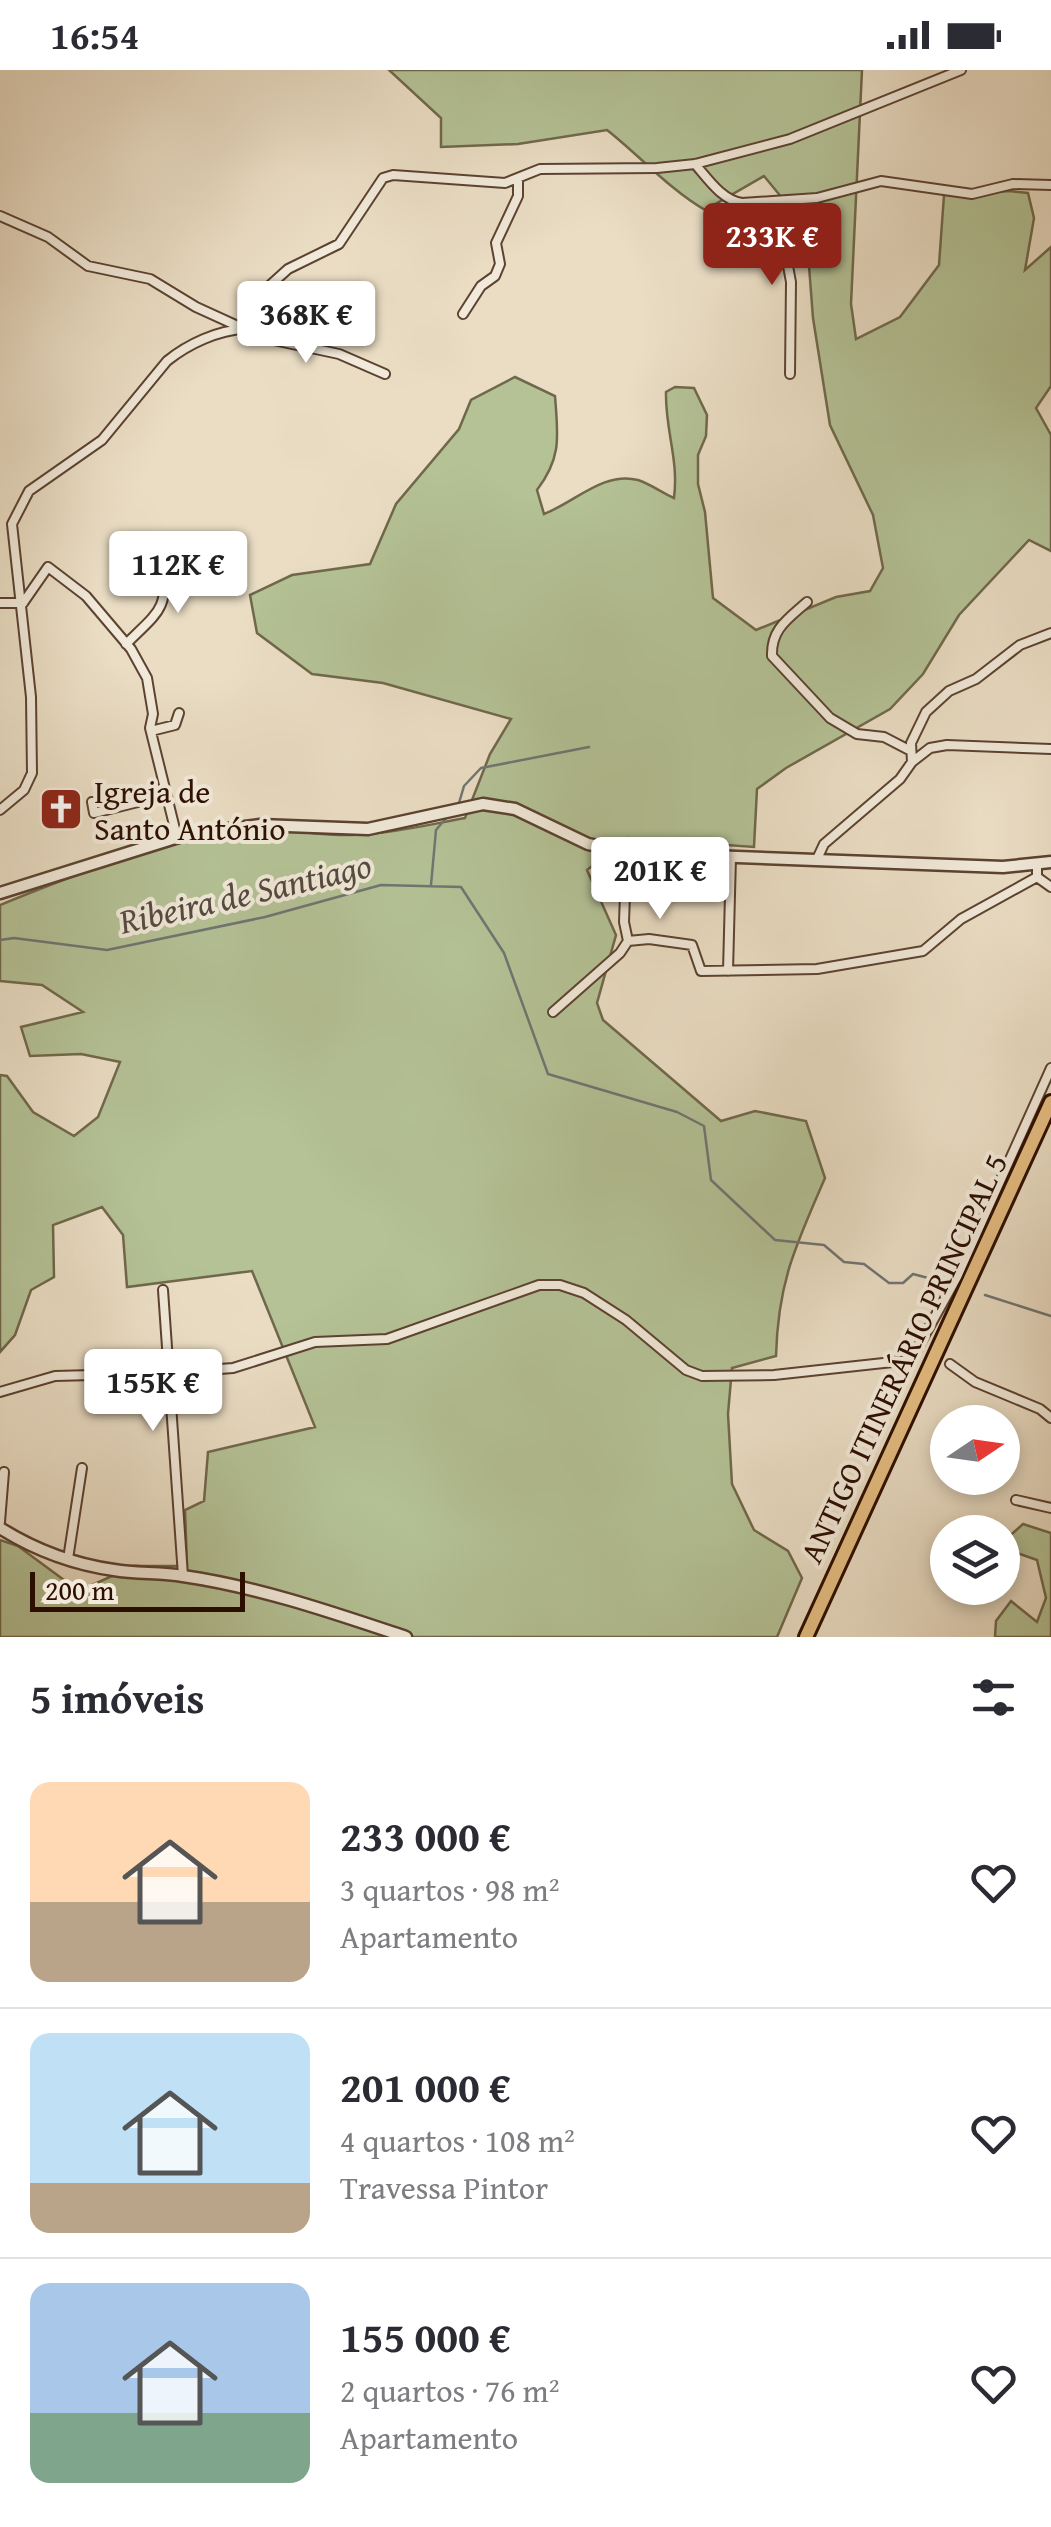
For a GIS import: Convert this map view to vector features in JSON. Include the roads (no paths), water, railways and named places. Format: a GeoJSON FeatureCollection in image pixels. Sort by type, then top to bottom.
{"type":"FeatureCollection","features":[{"type":"Feature","properties":{"kind":"highway","name":"ANTIGO ITINERÁRIO PRINCIPAL 5"},"geometry":{"type":"LineString","coordinates":[[806,1637],[1051,1102]]}},
{"type":"Feature","properties":{"kind":"street"},"geometry":{"type":"LineString","coordinates":[[246,329],[268,288],[288,269],[339,244],[383,178],[393,175],[505,182],[540,169],[695,164],[790,139],[961,70]]}},
{"type":"Feature","properties":{"kind":"street"},"geometry":{"type":"LineString","coordinates":[[695,164],[733,202],[817,198],[881,182],[972,194],[1013,184],[1051,185]]}},
{"type":"Feature","properties":{"kind":"street"},"geometry":{"type":"LineString","coordinates":[[464,314],[500,264],[496,244],[518,196],[518,178]]}},
{"type":"Feature","properties":{"kind":"street"},"geometry":{"type":"LineString","coordinates":[[776,202],[791,282],[790,374]]}},
{"type":"Feature","properties":{"kind":"street"},"geometry":{"type":"LineString","coordinates":[[1,219],[48,237],[88,266],[150,279],[196,307],[264,338],[339,354],[385,374]]}},
{"type":"Feature","properties":{"kind":"street"},"geometry":{"type":"LineString","coordinates":[[0,810],[24,790],[32,773],[31,697],[12,524],[28,491],[102,440],[166,361],[227,329],[246,329]]}},
{"type":"Feature","properties":{"kind":"street"},"geometry":{"type":"LineString","coordinates":[[126,644],[160,612],[167,560]]}},
{"type":"Feature","properties":{"kind":"street"},"geometry":{"type":"LineString","coordinates":[[23,603],[48,567],[86,596],[126,644],[147,678],[153,714],[151,731],[177,837]]}},
{"type":"Feature","properties":{"kind":"street"},"geometry":{"type":"LineString","coordinates":[[807,602],[778,628],[772,656],[830,718],[856,734],[884,737],[911,757]]}},
{"type":"Feature","properties":{"kind":"street"},"geometry":{"type":"LineString","coordinates":[[0,604],[23,603]]}},
{"type":"Feature","properties":{"kind":"street"},"geometry":{"type":"LineString","coordinates":[[818,858],[824,844],[900,779],[926,712],[949,690],[976,679],[1020,645],[1051,634]]}},
{"type":"Feature","properties":{"kind":"street"},"geometry":{"type":"LineString","coordinates":[[151,731],[175,725],[178,713]]}},
{"type":"Feature","properties":{"kind":"street"},"geometry":{"type":"LineString","coordinates":[[911,757],[948,745],[1051,749]]}},
{"type":"Feature","properties":{"kind":"street"},"geometry":{"type":"LineString","coordinates":[[92,802],[94,813],[166,795]]}},
{"type":"Feature","properties":{"kind":"street"},"geometry":{"type":"LineString","coordinates":[[0,894],[177,837],[260,825],[368,829],[484,804],[515,809],[608,850],[1003,866],[1051,862]]}},
{"type":"Feature","properties":{"kind":"street"},"geometry":{"type":"LineString","coordinates":[[553,1012],[620,953],[628,941],[625,895],[608,850]]}},
{"type":"Feature","properties":{"kind":"street"},"geometry":{"type":"LineString","coordinates":[[728,971],[731,856]]}},
{"type":"Feature","properties":{"kind":"street"},"geometry":{"type":"LineString","coordinates":[[1037,864],[1037,877]]}},
{"type":"Feature","properties":{"kind":"street"},"geometry":{"type":"LineString","coordinates":[[628,941],[649,939],[692,945],[702,971],[817,969],[923,951],[960,919],[1037,877]]}},
{"type":"Feature","properties":{"kind":"street"},"geometry":{"type":"LineString","coordinates":[[1037,877],[1051,887]]}},
{"type":"Feature","properties":{"kind":"street"},"geometry":{"type":"LineString","coordinates":[[0,1392],[55,1376],[167,1374],[233,1368],[314,1342],[388,1338],[539,1284],[560,1285],[584,1293],[626,1320],[686,1370],[702,1376],[774,1374],[911,1360],[957,1276],[1051,1068]]}},
{"type":"Feature","properties":{"kind":"street"},"geometry":{"type":"LineString","coordinates":[[163,1290],[183,1576]]}},
{"type":"Feature","properties":{"kind":"street"},"geometry":{"type":"LineString","coordinates":[[950,1364],[975,1382],[1051,1418]]}},
{"type":"Feature","properties":{"kind":"street"},"geometry":{"type":"LineString","coordinates":[[68,1560],[78,1473],[82,1468]]}},
{"type":"Feature","properties":{"kind":"street"},"geometry":{"type":"LineString","coordinates":[[4,1472],[0,1525],[32,1548],[115,1570],[183,1576],[284,1600],[406,1637]]}},
{"type":"Feature","properties":{"kind":"street"},"geometry":{"type":"LineString","coordinates":[[1016,1500],[1051,1508]]}},
{"type":"Feature","properties":{"kind":"waterway"},"geometry":{"type":"LineString","coordinates":[[459,803],[464,786],[481,768],[589,747]]}},
{"type":"Feature","properties":{"kind":"waterway"},"geometry":{"type":"LineString","coordinates":[[431,885],[436,830],[447,817]]}},
{"type":"Feature","properties":{"kind":"waterway","name":"Ribeira de Santiago"},"geometry":{"type":"LineString","coordinates":[[0,940],[14,938],[107,950],[265,917],[381,885],[461,887],[504,953],[548,1074],[677,1112],[704,1126],[711,1180],[775,1240],[824,1245],[844,1262],[864,1264],[889,1283],[903,1283],[913,1274],[947,1283]]}},
{"type":"Feature","properties":{"kind":"waterway","name":"Ribeira de Santiago"},"geometry":{"type":"LineString","coordinates":[[985,1295],[1051,1316]]}},
{"type":"Feature","properties":{"kind":"place","name":"Igreja de Santo António"},"geometry":{"type":"Point","coordinates":[61,809]}}]}
